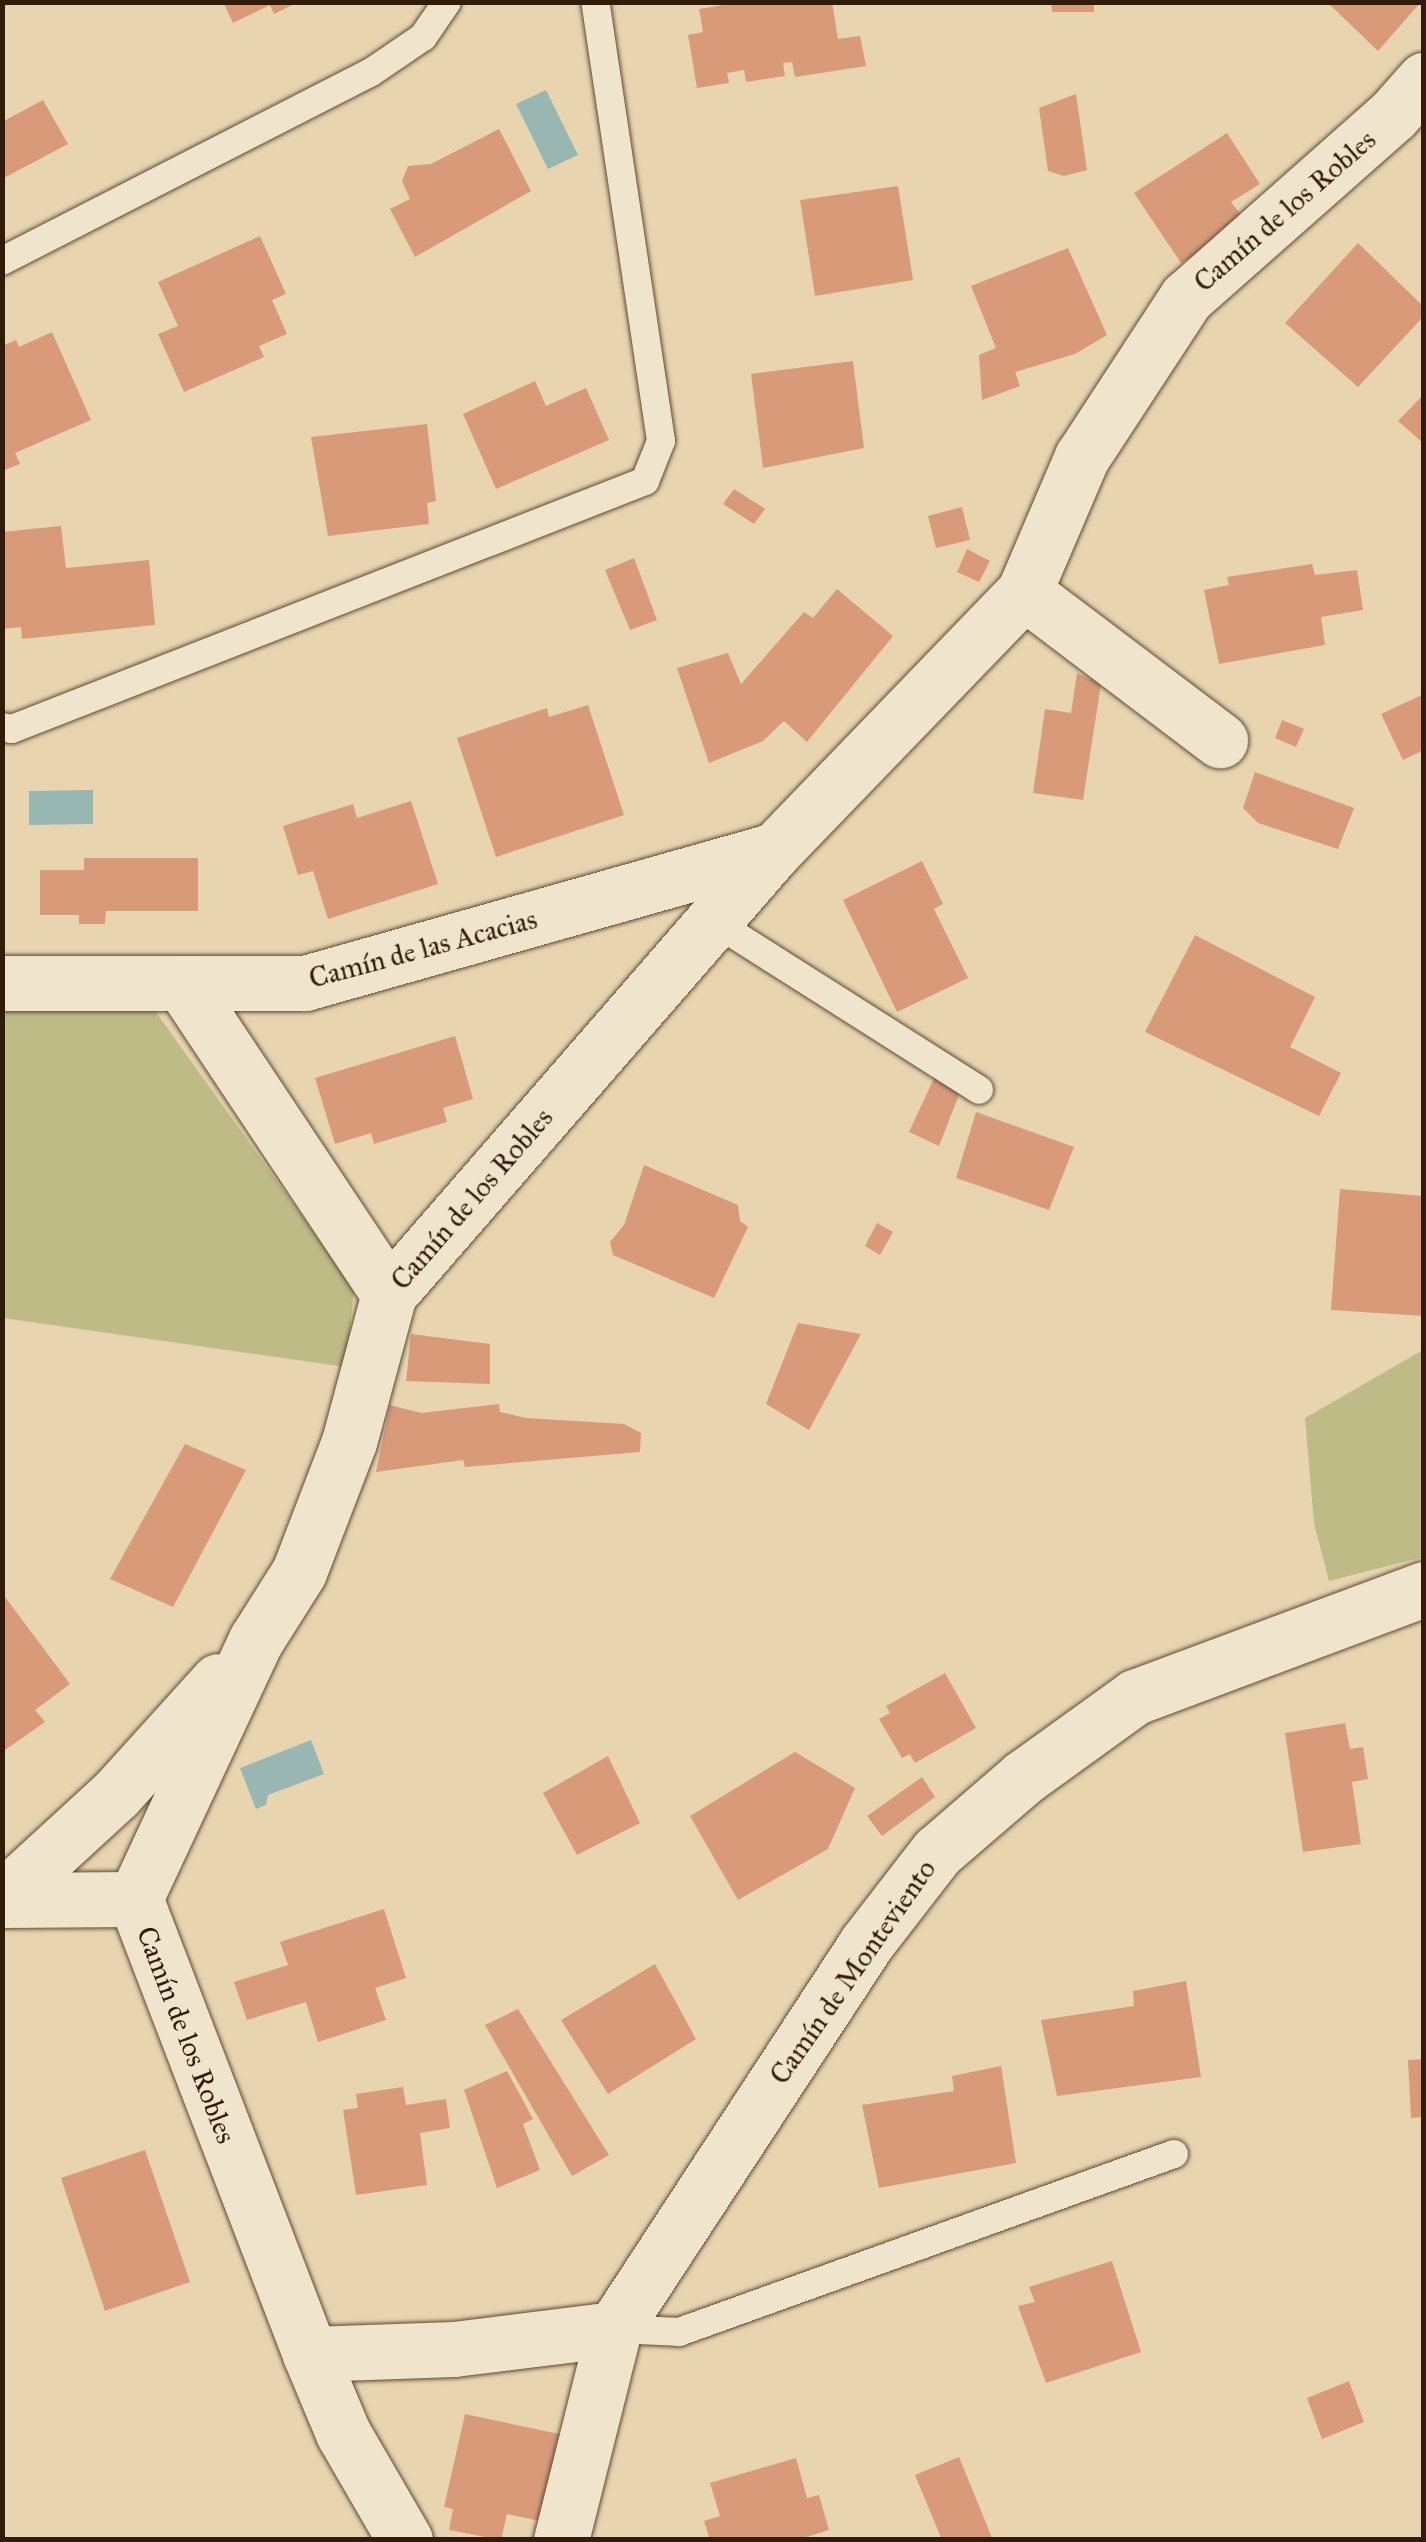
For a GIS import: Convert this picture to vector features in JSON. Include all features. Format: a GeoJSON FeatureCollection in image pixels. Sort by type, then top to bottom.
{"type":"FeatureCollection","features":[{"type":"Feature","properties":{"kind":"street","name":"Camín de los Robles"},"geometry":{"type":"LineString","coordinates":[[404,2540],[343,2434],[135,1899],[256,1640],[299,1572],[349,1442],[388,1294],[775,850],[1024,592],[1082,457],[1186,298],[1393,115],[1424,80]]}},
{"type":"Feature","properties":{"kind":"street"},"geometry":{"type":"LineString","coordinates":[[1024,592],[1220,740]]}},
{"type":"Feature","properties":{"kind":"street","name":"Camín de las Acacias"},"geometry":{"type":"LineString","coordinates":[[2,983],[305,983],[775,850]]}},
{"type":"Feature","properties":{"kind":"street"},"geometry":{"type":"LineString","coordinates":[[184,986],[388,1294]]}},
{"type":"Feature","properties":{"kind":"street","name":"Camín de Monteviento"},"geometry":{"type":"LineString","coordinates":[[561,2540],[614,2329],[864,1945],[937,1852],[1024,1777],[1135,1697],[1424,1589]]}},
{"type":"Feature","properties":{"kind":"street"},"geometry":{"type":"LineString","coordinates":[[4,1898],[116,1794],[256,1640]]}},
{"type":"Feature","properties":{"kind":"street"},"geometry":{"type":"LineString","coordinates":[[4,1898],[135,1899]]}},
{"type":"Feature","properties":{"kind":"street"},"geometry":{"type":"LineString","coordinates":[[310,2354],[454,2349],[614,2329]]}},
{"type":"Feature","properties":{"kind":"lane"},"geometry":{"type":"LineString","coordinates":[[2,261],[370,72],[423,36],[448,2]]}},
{"type":"Feature","properties":{"kind":"lane"},"geometry":{"type":"LineString","coordinates":[[2,727],[12,730],[645,481],[661,441],[595,2]]}},
{"type":"Feature","properties":{"kind":"lane"},"geometry":{"type":"LineString","coordinates":[[714,921],[979,1090]]}},
{"type":"Feature","properties":{"kind":"lane"},"geometry":{"type":"LineString","coordinates":[[614,2329],[679,2332],[1174,2154]]}},
{"type":"Feature","properties":{"kind":"shaded area"},"geometry":{"type":"Polygon","coordinates":[[[148,1001],[354,1289],[346,1367],[3,1318],[3,1003],[148,1001]]]}},
{"type":"Feature","properties":{"kind":"shaded area"},"geometry":{"type":"Polygon","coordinates":[[[1423,1350],[1423,1557],[1329,1581],[1314,1523],[1305,1418],[1423,1350]]]}},
{"type":"Feature","properties":{"kind":"water"},"geometry":{"type":"Polygon","coordinates":[[[546,90],[578,155],[548,169],[516,104],[546,90]]]}},
{"type":"Feature","properties":{"kind":"water"},"geometry":{"type":"Polygon","coordinates":[[[93,790],[93,824],[29,825],[29,791],[93,790]]]}},
{"type":"Feature","properties":{"kind":"water"},"geometry":{"type":"Polygon","coordinates":[[[311,1740],[324,1774],[268,1795],[266,1805],[256,1809],[240,1768],[311,1740]]]}},
{"type":"Feature","properties":{"kind":"building"},"geometry":{"type":"Polygon","coordinates":[[[223,2],[298,2],[274,14],[270,5],[233,23],[223,2]]]}},
{"type":"Feature","properties":{"kind":"building"},"geometry":{"type":"Polygon","coordinates":[[[741,2],[832,2],[838,39],[860,36],[866,66],[795,77],[792,62],[783,63],[785,76],[746,82],[744,70],[727,73],[729,83],[697,88],[688,35],[703,32],[699,9],[741,2]]]}},
{"type":"Feature","properties":{"kind":"building"},"geometry":{"type":"Polygon","coordinates":[[[1051,2],[1094,2],[1094,12],[1052,12],[1051,2]]]}},
{"type":"Feature","properties":{"kind":"building"},"geometry":{"type":"Polygon","coordinates":[[[1327,2],[1421,2],[1378,51],[1327,2]]]}},
{"type":"Feature","properties":{"kind":"building"},"geometry":{"type":"Polygon","coordinates":[[[1076,94],[1087,170],[1064,176],[1048,171],[1039,108],[1076,94]]]}},
{"type":"Feature","properties":{"kind":"building"},"geometry":{"type":"Polygon","coordinates":[[[43,100],[68,144],[2,179],[2,122],[43,100]]]}},
{"type":"Feature","properties":{"kind":"building"},"geometry":{"type":"Polygon","coordinates":[[[499,129],[531,191],[415,257],[390,209],[410,199],[402,181],[408,166],[431,164],[499,129]]]}},
{"type":"Feature","properties":{"kind":"building"},"geometry":{"type":"Polygon","coordinates":[[[1227,133],[1260,184],[1231,202],[1247,223],[1181,263],[1134,193],[1227,133]]]}},
{"type":"Feature","properties":{"kind":"building"},"geometry":{"type":"Polygon","coordinates":[[[898,186],[913,280],[815,296],[800,200],[898,186]]]}},
{"type":"Feature","properties":{"kind":"building"},"geometry":{"type":"Polygon","coordinates":[[[260,236],[286,294],[272,300],[287,334],[259,346],[264,357],[184,392],[158,334],[178,326],[158,282],[260,236]]]}},
{"type":"Feature","properties":{"kind":"building"},"geometry":{"type":"Polygon","coordinates":[[[1358,243],[1424,307],[1424,316],[1358,387],[1285,323],[1358,243]]]}},
{"type":"Feature","properties":{"kind":"building"},"geometry":{"type":"Polygon","coordinates":[[[1068,248],[1107,335],[1075,354],[1015,372],[1020,386],[982,400],[979,355],[996,348],[971,286],[1068,248]]]}},
{"type":"Feature","properties":{"kind":"building"},"geometry":{"type":"Polygon","coordinates":[[[52,332],[91,420],[15,453],[20,464],[2,471],[2,346],[16,340],[19,347],[52,332]]]}},
{"type":"Feature","properties":{"kind":"building"},"geometry":{"type":"Polygon","coordinates":[[[853,361],[864,448],[763,468],[751,374],[853,361]]]}},
{"type":"Feature","properties":{"kind":"building"},"geometry":{"type":"Polygon","coordinates":[[[535,381],[546,406],[586,388],[609,440],[496,489],[463,414],[535,381]]]}},
{"type":"Feature","properties":{"kind":"building"},"geometry":{"type":"Polygon","coordinates":[[[1424,394],[1424,444],[1398,421],[1424,394]]]}},
{"type":"Feature","properties":{"kind":"building"},"geometry":{"type":"Polygon","coordinates":[[[427,424],[436,501],[427,503],[429,524],[328,536],[311,437],[427,424]]]}},
{"type":"Feature","properties":{"kind":"building"},"geometry":{"type":"Polygon","coordinates":[[[734,489],[765,509],[754,524],[723,504],[734,489]]]}},
{"type":"Feature","properties":{"kind":"building"},"geometry":{"type":"Polygon","coordinates":[[[962,507],[970,540],[936,548],[928,516],[962,507]]]}},
{"type":"Feature","properties":{"kind":"building"},"geometry":{"type":"Polygon","coordinates":[[[61,526],[66,568],[149,560],[155,625],[22,639],[21,627],[2,629],[2,532],[61,526]]]}},
{"type":"Feature","properties":{"kind":"building"},"geometry":{"type":"Polygon","coordinates":[[[967,549],[990,561],[979,582],[957,572],[967,549]]]}},
{"type":"Feature","properties":{"kind":"building"},"geometry":{"type":"Polygon","coordinates":[[[634,558],[657,620],[630,630],[605,570],[634,558]]]}},
{"type":"Feature","properties":{"kind":"building"},"geometry":{"type":"Polygon","coordinates":[[[1312,564],[1315,575],[1357,570],[1363,610],[1321,617],[1325,645],[1219,664],[1204,590],[1229,585],[1227,577],[1312,564]]]}},
{"type":"Feature","properties":{"kind":"building"},"geometry":{"type":"Polygon","coordinates":[[[837,589],[893,636],[807,742],[784,721],[763,741],[709,763],[677,668],[728,653],[741,684],[804,612],[813,618],[837,589]]]}},
{"type":"Feature","properties":{"kind":"building"},"geometry":{"type":"Polygon","coordinates":[[[1077,673],[1101,684],[1083,800],[1033,793],[1045,709],[1071,713],[1077,673]]]}},
{"type":"Feature","properties":{"kind":"building"},"geometry":{"type":"Polygon","coordinates":[[[1424,694],[1424,750],[1403,760],[1381,714],[1424,694]]]}},
{"type":"Feature","properties":{"kind":"building"},"geometry":{"type":"Polygon","coordinates":[[[588,705],[624,815],[496,857],[457,738],[547,708],[549,717],[588,705]]]}},
{"type":"Feature","properties":{"kind":"building"},"geometry":{"type":"Polygon","coordinates":[[[1282,720],[1304,729],[1296,747],[1275,738],[1282,720]]]}},
{"type":"Feature","properties":{"kind":"building"},"geometry":{"type":"Polygon","coordinates":[[[1255,772],[1354,808],[1338,849],[1258,823],[1243,808],[1255,772]]]}},
{"type":"Feature","properties":{"kind":"building"},"geometry":{"type":"Polygon","coordinates":[[[411,801],[438,884],[328,919],[313,871],[298,875],[283,826],[353,804],[357,818],[411,801]]]}},
{"type":"Feature","properties":{"kind":"building"},"geometry":{"type":"Polygon","coordinates":[[[84,858],[198,858],[198,911],[106,911],[105,924],[79,924],[79,915],[40,915],[40,870],[84,870],[84,858]]]}},
{"type":"Feature","properties":{"kind":"building"},"geometry":{"type":"Polygon","coordinates":[[[922,861],[943,904],[934,909],[968,978],[897,1012],[843,900],[922,861]]]}},
{"type":"Feature","properties":{"kind":"building"},"geometry":{"type":"Polygon","coordinates":[[[1195,935],[1315,997],[1290,1047],[1341,1073],[1319,1116],[1145,1032],[1195,935]]]}},
{"type":"Feature","properties":{"kind":"building"},"geometry":{"type":"Polygon","coordinates":[[[455,1036],[473,1099],[443,1108],[447,1122],[374,1144],[371,1133],[335,1144],[315,1078],[455,1036]]]}},
{"type":"Feature","properties":{"kind":"building"},"geometry":{"type":"Polygon","coordinates":[[[936,1074],[962,1087],[939,1146],[909,1132],[936,1074]]]}},
{"type":"Feature","properties":{"kind":"building"},"geometry":{"type":"Polygon","coordinates":[[[976,1112],[1074,1147],[1049,1210],[956,1178],[976,1112]]]}},
{"type":"Feature","properties":{"kind":"building"},"geometry":{"type":"Polygon","coordinates":[[[644,1165],[738,1205],[740,1221],[748,1227],[714,1298],[613,1255],[610,1242],[624,1225],[644,1165]]]}},
{"type":"Feature","properties":{"kind":"building"},"geometry":{"type":"Polygon","coordinates":[[[1340,1189],[1424,1196],[1424,1316],[1331,1310],[1340,1189]]]}},
{"type":"Feature","properties":{"kind":"building"},"geometry":{"type":"Polygon","coordinates":[[[877,1223],[893,1232],[880,1255],[865,1246],[877,1223]]]}},
{"type":"Feature","properties":{"kind":"building"},"geometry":{"type":"Polygon","coordinates":[[[798,1323],[861,1334],[809,1430],[766,1404],[798,1323]]]}},
{"type":"Feature","properties":{"kind":"building"},"geometry":{"type":"Polygon","coordinates":[[[411,1334],[490,1344],[490,1384],[406,1381],[411,1334]]]}},
{"type":"Feature","properties":{"kind":"building"},"geometry":{"type":"Polygon","coordinates":[[[499,1404],[500,1412],[526,1418],[624,1424],[641,1433],[640,1452],[465,1467],[463,1460],[376,1472],[390,1405],[421,1413],[499,1404]]]}},
{"type":"Feature","properties":{"kind":"building"},"geometry":{"type":"Polygon","coordinates":[[[185,1444],[246,1470],[173,1607],[110,1579],[185,1444]]]}},
{"type":"Feature","properties":{"kind":"building"},"geometry":{"type":"Polygon","coordinates":[[[2,1593],[70,1684],[35,1710],[45,1722],[2,1752],[2,1593]]]}},
{"type":"Feature","properties":{"kind":"building"},"geometry":{"type":"Polygon","coordinates":[[[945,1673],[976,1728],[915,1763],[910,1754],[902,1758],[879,1719],[890,1713],[886,1706],[945,1673]]]}},
{"type":"Feature","properties":{"kind":"building"},"geometry":{"type":"Polygon","coordinates":[[[1345,1723],[1350,1749],[1363,1747],[1368,1779],[1352,1782],[1361,1844],[1303,1852],[1285,1733],[1345,1723]]]}},
{"type":"Feature","properties":{"kind":"building"},"geometry":{"type":"Polygon","coordinates":[[[795,1752],[855,1788],[828,1849],[738,1900],[690,1816],[795,1752]]]}},
{"type":"Feature","properties":{"kind":"building"},"geometry":{"type":"Polygon","coordinates":[[[608,1756],[640,1823],[577,1855],[543,1793],[608,1756]]]}},
{"type":"Feature","properties":{"kind":"building"},"geometry":{"type":"Polygon","coordinates":[[[922,1777],[935,1797],[882,1836],[867,1816],[922,1777]]]}},
{"type":"Feature","properties":{"kind":"building"},"geometry":{"type":"Polygon","coordinates":[[[384,1909],[406,1978],[375,1988],[386,2020],[318,2042],[306,2002],[247,2020],[234,1982],[288,1965],[280,1942],[384,1909]]]}},
{"type":"Feature","properties":{"kind":"building"},"geometry":{"type":"Polygon","coordinates":[[[655,1964],[696,2039],[608,2094],[561,2020],[655,1964]]]}},
{"type":"Feature","properties":{"kind":"building"},"geometry":{"type":"Polygon","coordinates":[[[1186,1981],[1201,2077],[1057,2096],[1041,2020],[1134,2006],[1133,1991],[1186,1981]]]}},
{"type":"Feature","properties":{"kind":"building"},"geometry":{"type":"Polygon","coordinates":[[[518,2009],[609,2155],[572,2176],[485,2025],[518,2009]]]}},
{"type":"Feature","properties":{"kind":"building"},"geometry":{"type":"Polygon","coordinates":[[[1424,2059],[1424,2117],[1411,2118],[1408,2060],[1424,2059]]]}},
{"type":"Feature","properties":{"kind":"building"},"geometry":{"type":"Polygon","coordinates":[[[1001,2066],[1016,2163],[879,2188],[862,2105],[954,2091],[952,2076],[1001,2066]]]}},
{"type":"Feature","properties":{"kind":"building"},"geometry":{"type":"Polygon","coordinates":[[[507,2071],[533,2119],[523,2124],[540,2170],[497,2188],[464,2090],[507,2071]]]}},
{"type":"Feature","properties":{"kind":"building"},"geometry":{"type":"Polygon","coordinates":[[[403,2087],[406,2105],[446,2099],[450,2128],[420,2133],[427,2185],[356,2195],[343,2110],[358,2108],[356,2094],[403,2087]]]}},
{"type":"Feature","properties":{"kind":"building"},"geometry":{"type":"Polygon","coordinates":[[[145,2150],[190,2282],[105,2311],[61,2178],[145,2150]]]}},
{"type":"Feature","properties":{"kind":"building"},"geometry":{"type":"Polygon","coordinates":[[[1112,2261],[1141,2352],[1046,2383],[1018,2306],[1035,2302],[1029,2287],[1112,2261]]]}},
{"type":"Feature","properties":{"kind":"building"},"geometry":{"type":"Polygon","coordinates":[[[1349,2381],[1364,2422],[1322,2439],[1307,2398],[1349,2381]]]}},
{"type":"Feature","properties":{"kind":"building"},"geometry":{"type":"Polygon","coordinates":[[[465,2414],[559,2434],[540,2521],[507,2514],[501,2540],[449,2530],[453,2509],[444,2507],[465,2414]]]}},
{"type":"Feature","properties":{"kind":"building"},"geometry":{"type":"Polygon","coordinates":[[[959,2457],[993,2540],[942,2540],[915,2475],[959,2457]]]}},
{"type":"Feature","properties":{"kind":"building"},"geometry":{"type":"Polygon","coordinates":[[[796,2458],[807,2498],[819,2495],[829,2530],[797,2540],[710,2540],[704,2521],[720,2516],[710,2483],[796,2458]]]}}]}
